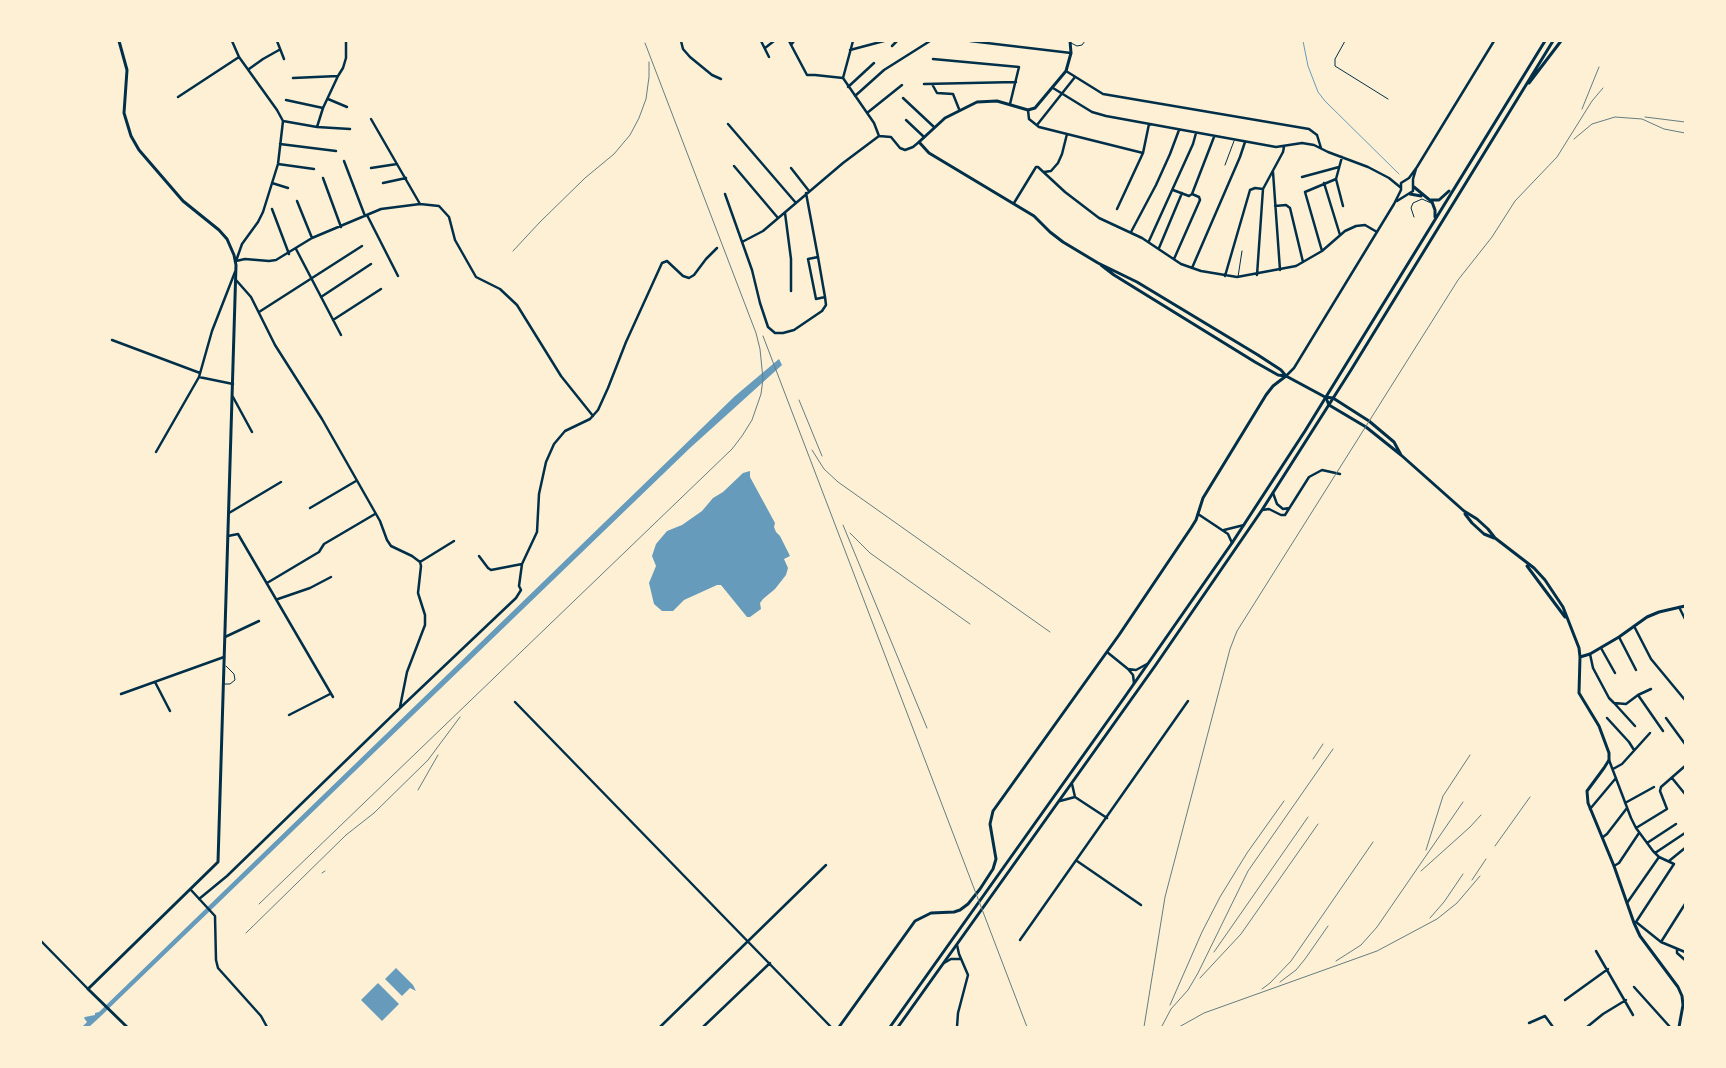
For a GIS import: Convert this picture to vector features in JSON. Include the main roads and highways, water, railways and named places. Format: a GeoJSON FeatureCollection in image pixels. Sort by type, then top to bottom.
{"type":"FeatureCollection","features":[{"type":"Feature","properties":{"kind":"water"},"geometry":{"type":"Polygon","coordinates":[[[779,359],[782,365],[690,448],[101,1016],[89,1027],[82,1027],[87,1022],[85,1017],[99,1012],[735,396],[779,359]]]}},
{"type":"Feature","properties":{"kind":"water"},"geometry":{"type":"Polygon","coordinates":[[[750,471],[750,477],[775,523],[776,532],[790,556],[784,559],[788,568],[786,575],[760,603],[761,609],[750,617],[747,617],[721,585],[717,585],[684,600],[673,611],[662,611],[654,604],[649,583],[656,566],[652,556],[656,544],[667,531],[682,525],[702,511],[713,498],[723,492],[743,473],[750,471]]]}},
{"type":"Feature","properties":{"kind":"water"},"geometry":{"type":"Polygon","coordinates":[[[396,968],[413,985],[416,991],[410,988],[402,996],[385,979],[396,968]]]}},
{"type":"Feature","properties":{"kind":"water"},"geometry":{"type":"Polygon","coordinates":[[[378,983],[399,1004],[382,1021],[361,1000],[378,983]]]}},
{"type":"Feature","properties":{"kind":"waterway"},"geometry":{"type":"LineString","coordinates":[[1303,41],[1308,66],[1318,92],[1399,174]]}},
{"type":"Feature","properties":{"kind":"railway"},"geometry":{"type":"LineString","coordinates":[[259,904],[732,449],[752,420],[761,394],[763,379],[760,349],[756,333],[645,43]]}},
{"type":"Feature","properties":{"kind":"railway"},"geometry":{"type":"LineString","coordinates":[[513,251],[585,178],[614,154],[630,135],[646,99],[649,62]]}},
{"type":"Feature","properties":{"kind":"railway"},"geometry":{"type":"LineString","coordinates":[[1582,109],[1599,67]]}},
{"type":"Feature","properties":{"kind":"railway"},"geometry":{"type":"LineString","coordinates":[[1144,1027],[1165,897],[1230,649],[1237,631],[1458,280],[1492,237],[1515,201],[1557,157],[1592,101],[1603,88]]}},
{"type":"Feature","properties":{"kind":"railway"},"geometry":{"type":"LineString","coordinates":[[1574,139],[1592,124],[1615,117],[1642,119],[1664,129],[1685,133]]}},
{"type":"Feature","properties":{"kind":"railway"},"geometry":{"type":"LineString","coordinates":[[1645,117],[1685,122]]}},
{"type":"Feature","properties":{"kind":"railway"},"geometry":{"type":"LineString","coordinates":[[763,336],[1027,1027]]}},
{"type":"Feature","properties":{"kind":"railway"},"geometry":{"type":"LineString","coordinates":[[799,400],[822,456]]}},
{"type":"Feature","properties":{"kind":"railway"},"geometry":{"type":"LineString","coordinates":[[812,450],[824,469],[838,482],[1050,632]]}},
{"type":"Feature","properties":{"kind":"railway"},"geometry":{"type":"LineString","coordinates":[[843,525],[927,728]]}},
{"type":"Feature","properties":{"kind":"railway"},"geometry":{"type":"LineString","coordinates":[[850,533],[870,553],[970,624]]}},
{"type":"Feature","properties":{"kind":"railway"},"geometry":{"type":"LineString","coordinates":[[246,933],[346,835],[374,813],[428,760],[460,717]]}},
{"type":"Feature","properties":{"kind":"railway"},"geometry":{"type":"LineString","coordinates":[[1313,759],[1323,744]]}},
{"type":"Feature","properties":{"kind":"railway"},"geometry":{"type":"LineString","coordinates":[[1162,1026],[1171,1009],[1188,990],[1198,973],[1248,871],[1333,749]]}},
{"type":"Feature","properties":{"kind":"railway"},"geometry":{"type":"LineString","coordinates":[[418,790],[438,755]]}},
{"type":"Feature","properties":{"kind":"railway"},"geometry":{"type":"LineString","coordinates":[[1426,850],[1443,796],[1470,755]]}},
{"type":"Feature","properties":{"kind":"railway"},"geometry":{"type":"LineString","coordinates":[[1495,846],[1530,797]]}},
{"type":"Feature","properties":{"kind":"railway"},"geometry":{"type":"LineString","coordinates":[[1170,1005],[1202,932],[1220,897],[1247,853],[1284,801]]}},
{"type":"Feature","properties":{"kind":"railway"},"geometry":{"type":"LineString","coordinates":[[1336,961],[1361,945],[1377,927],[1463,802]]}},
{"type":"Feature","properties":{"kind":"railway"},"geometry":{"type":"LineString","coordinates":[[1421,871],[1481,815]]}},
{"type":"Feature","properties":{"kind":"railway"},"geometry":{"type":"LineString","coordinates":[[1214,952],[1308,817]]}},
{"type":"Feature","properties":{"kind":"railway"},"geometry":{"type":"LineString","coordinates":[[1200,978],[1241,934],[1318,824]]}},
{"type":"Feature","properties":{"kind":"railway"},"geometry":{"type":"LineString","coordinates":[[1262,989],[1291,961],[1373,842]]}},
{"type":"Feature","properties":{"kind":"railway"},"geometry":{"type":"LineString","coordinates":[[1472,880],[1486,859]]}},
{"type":"Feature","properties":{"kind":"railway"},"geometry":{"type":"LineString","coordinates":[[1430,918],[1444,902],[1463,874]]}},
{"type":"Feature","properties":{"kind":"railway"},"geometry":{"type":"LineString","coordinates":[[1179,1027],[1204,1013],[1377,951],[1437,919],[1457,903],[1480,876]]}},
{"type":"Feature","properties":{"kind":"railway"},"geometry":{"type":"LineString","coordinates":[[1280,982],[1296,970],[1328,926]]}}]}
